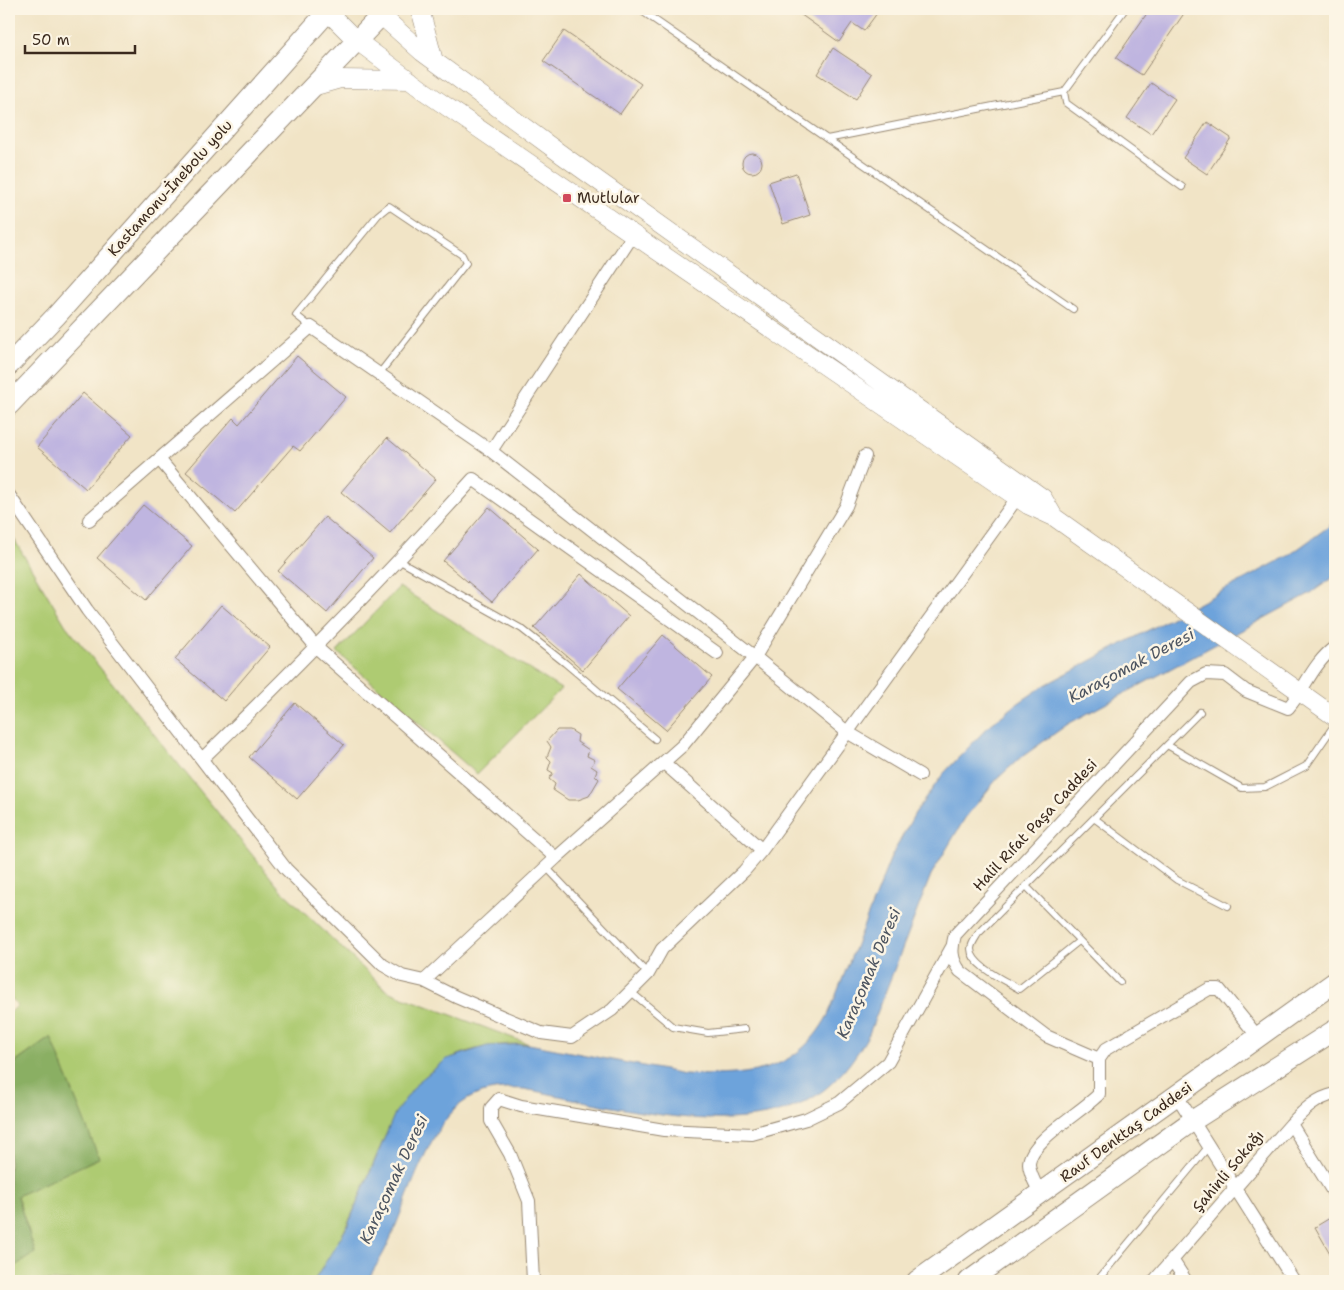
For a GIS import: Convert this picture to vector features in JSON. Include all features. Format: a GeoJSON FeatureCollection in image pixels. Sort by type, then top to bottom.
{"type":"FeatureCollection","features":[{"type":"Feature","properties":{"kind":"main road"},"geometry":{"type":"LineString","coordinates":[[420,9],[434,61]]}},
{"type":"Feature","properties":{"kind":"main road"},"geometry":{"type":"LineString","coordinates":[[328,10],[356,40],[410,80],[1017,498],[1054,517],[1335,718]]}},
{"type":"Feature","properties":{"kind":"main road","name":"Kastamonu-İnebolu yolu"},"geometry":{"type":"LineString","coordinates":[[9,365],[56,316],[328,10]]}},
{"type":"Feature","properties":{"kind":"main road"},"geometry":{"type":"LineString","coordinates":[[9,405],[312,87],[381,11],[434,61],[1043,498],[1054,517]]}},
{"type":"Feature","properties":{"kind":"main road"},"geometry":{"type":"LineString","coordinates":[[312,87],[340,79],[410,80]]}},
{"type":"Feature","properties":{"kind":"main road","name":"Rauf Denktaş Caddesi"},"geometry":{"type":"LineString","coordinates":[[917,1281],[1335,982]]}},
{"type":"Feature","properties":{"kind":"main road","name":"Rauf Denktaş Caddesi"},"geometry":{"type":"LineString","coordinates":[[969,1281],[1192,1121],[1335,1030]]}},
{"type":"Feature","properties":{"kind":"street"},"geometry":{"type":"LineString","coordinates":[[491,452],[633,235]]}},
{"type":"Feature","properties":{"kind":"street"},"geometry":{"type":"LineString","coordinates":[[89,520],[311,327],[491,452],[755,657],[847,732],[920,774]]}},
{"type":"Feature","properties":{"kind":"street"},"geometry":{"type":"LineString","coordinates":[[424,981],[546,867],[683,745],[755,657],[846,506],[865,456]]}},
{"type":"Feature","properties":{"kind":"street"},"geometry":{"type":"LineString","coordinates":[[159,459],[317,648],[556,858]]}},
{"type":"Feature","properties":{"kind":"street"},"geometry":{"type":"LineString","coordinates":[[202,759],[317,648],[400,561],[473,479],[718,653]]}},
{"type":"Feature","properties":{"kind":"street"},"geometry":{"type":"LineString","coordinates":[[9,495],[87,610],[293,876],[383,965],[402,976],[424,981],[456,997],[541,1032],[572,1037],[612,1010],[648,974],[662,949],[744,872],[762,850],[1017,498]]}},
{"type":"Feature","properties":{"kind":"street"},"geometry":{"type":"LineString","coordinates":[[1300,694],[1318,664],[1335,647]]}},
{"type":"Feature","properties":{"kind":"street","name":"Halil Rıfat Paşa Caddesi"},"geometry":{"type":"LineString","coordinates":[[952,947],[955,935],[1191,682],[1206,674],[1225,675],[1246,691],[1288,708],[1300,694]]}},
{"type":"Feature","properties":{"kind":"street"},"geometry":{"type":"LineString","coordinates":[[664,763],[762,850]]}},
{"type":"Feature","properties":{"kind":"street"},"geometry":{"type":"LineString","coordinates":[[952,947],[954,962],[960,971],[1046,1036],[1098,1059]]}},
{"type":"Feature","properties":{"kind":"street"},"geometry":{"type":"LineString","coordinates":[[533,1281],[529,1201],[510,1154],[491,1121],[491,1108],[499,1099],[521,1106],[664,1130],[752,1134],[806,1119],[840,1103],[888,1062],[952,947]]}},
{"type":"Feature","properties":{"kind":"street"},"geometry":{"type":"LineString","coordinates":[[1040,1193],[1028,1166],[1030,1156],[1037,1144],[1088,1106],[1098,1094],[1098,1059],[1106,1049],[1209,989],[1219,989],[1258,1037]]}},
{"type":"Feature","properties":{"kind":"street","name":"Şahinli Sokağı"},"geometry":{"type":"LineString","coordinates":[[1154,1281],[1310,1104],[1324,1096],[1335,1094]]}},
{"type":"Feature","properties":{"kind":"street"},"geometry":{"type":"LineString","coordinates":[[1176,1096],[1236,1186],[1294,1281]]}},
{"type":"Feature","properties":{"kind":"street"},"geometry":{"type":"LineString","coordinates":[[1291,1124],[1335,1195]]}},
{"type":"Feature","properties":{"kind":"street"},"geometry":{"type":"LineString","coordinates":[[1173,1261],[1186,1281]]}},
{"type":"Feature","properties":{"kind":"lane"},"geometry":{"type":"LineString","coordinates":[[639,9],[1073,309]]}},
{"type":"Feature","properties":{"kind":"lane"},"geometry":{"type":"LineString","coordinates":[[827,139],[1064,92],[1125,9]]}},
{"type":"Feature","properties":{"kind":"lane"},"geometry":{"type":"LineString","coordinates":[[1064,92],[1066,103],[1182,187]]}},
{"type":"Feature","properties":{"kind":"lane"},"geometry":{"type":"LineString","coordinates":[[311,327],[296,315],[378,215],[389,206],[462,255],[466,262],[379,374]]}},
{"type":"Feature","properties":{"kind":"lane"},"geometry":{"type":"LineString","coordinates":[[400,561],[522,629],[655,739]]}},
{"type":"Feature","properties":{"kind":"lane"},"geometry":{"type":"LineString","coordinates":[[1079,940],[1019,989],[977,963],[972,956],[971,946],[978,934],[1200,712]]}},
{"type":"Feature","properties":{"kind":"lane"},"geometry":{"type":"LineString","coordinates":[[1167,745],[1242,788],[1265,787],[1306,766],[1335,724]]}},
{"type":"Feature","properties":{"kind":"lane"},"geometry":{"type":"LineString","coordinates":[[1094,818],[1177,880],[1228,906]]}},
{"type":"Feature","properties":{"kind":"lane"},"geometry":{"type":"LineString","coordinates":[[546,867],[648,974]]}},
{"type":"Feature","properties":{"kind":"lane"},"geometry":{"type":"LineString","coordinates":[[1026,886],[1120,982]]}},
{"type":"Feature","properties":{"kind":"lane"},"geometry":{"type":"LineString","coordinates":[[630,991],[672,1027],[708,1032],[745,1029]]}},
{"type":"Feature","properties":{"kind":"lane"},"geometry":{"type":"LineString","coordinates":[[1097,1281],[1209,1146]]}},
{"type":"Feature","properties":{"kind":"green space"},"geometry":{"type":"Polygon","coordinates":[[[9,531],[66,626],[280,889],[387,991],[529,1044],[486,1047],[453,1058],[427,1075],[406,1098],[390,1126],[332,1254],[314,1281],[9,1281],[9,1270],[35,1252],[17,1196],[51,1037],[9,1067],[9,1014],[17,1006],[9,994],[9,531]]]}},
{"type":"Feature","properties":{"kind":"green space"},"geometry":{"type":"Polygon","coordinates":[[[399,587],[561,689],[477,774],[337,652],[399,587]]]}},
{"type":"Feature","properties":{"kind":"green space"},"geometry":{"type":"Polygon","coordinates":[[[51,1037],[99,1158],[17,1196],[35,1253],[9,1270],[9,1067],[51,1037]]]}},
{"type":"Feature","properties":{"kind":"water","name":"Karaçomak Deresi"},"geometry":{"type":"Polygon","coordinates":[[[1335,522],[1335,576],[1311,593],[1068,724],[1019,759],[997,779],[965,818],[931,875],[869,1034],[850,1064],[824,1090],[794,1107],[758,1116],[719,1119],[678,1117],[636,1111],[524,1089],[502,1089],[481,1093],[468,1099],[454,1110],[442,1125],[421,1164],[388,1244],[367,1281],[314,1281],[347,1227],[395,1113],[418,1082],[447,1059],[487,1046],[529,1044],[685,1074],[708,1075],[749,1072],[768,1068],[801,1050],[815,1035],[828,1015],[891,857],[915,813],[943,774],[990,725],[1045,685],[1288,556],[1335,522]]]}},
{"type":"Feature","properties":{"kind":"building"},"geometry":{"type":"Polygon","coordinates":[[[793,9],[880,9],[864,31],[852,23],[839,42],[793,9]]]}},
{"type":"Feature","properties":{"kind":"building"},"geometry":{"type":"Polygon","coordinates":[[[1150,9],[1187,9],[1142,75],[1116,58],[1150,9]]]}},
{"type":"Feature","properties":{"kind":"building"},"geometry":{"type":"Polygon","coordinates":[[[564,31],[641,84],[620,114],[543,61],[564,31]]]}},
{"type":"Feature","properties":{"kind":"building"},"geometry":{"type":"Polygon","coordinates":[[[833,48],[872,74],[856,99],[817,74],[833,48]]]}},
{"type":"Feature","properties":{"kind":"building"},"geometry":{"type":"Polygon","coordinates":[[[1151,83],[1175,99],[1151,134],[1127,118],[1151,83]]]}},
{"type":"Feature","properties":{"kind":"building"},"geometry":{"type":"Polygon","coordinates":[[[1207,122],[1231,138],[1207,174],[1183,158],[1207,122]]]}},
{"type":"Feature","properties":{"kind":"building"},"geometry":{"type":"Polygon","coordinates":[[[752,153],[759,156],[762,163],[759,170],[752,173],[745,170],[742,163],[745,156],[752,153]]]}},
{"type":"Feature","properties":{"kind":"building"},"geometry":{"type":"Polygon","coordinates":[[[796,173],[810,215],[783,224],[769,182],[796,173]]]}},
{"type":"Feature","properties":{"kind":"building"},"geometry":{"type":"Polygon","coordinates":[[[297,356],[346,397],[300,451],[293,446],[235,513],[186,472],[233,418],[239,424],[297,356]]]}},
{"type":"Feature","properties":{"kind":"building"},"geometry":{"type":"Polygon","coordinates":[[[83,393],[132,435],[86,489],[37,447],[83,393]]]}},
{"type":"Feature","properties":{"kind":"building"},"geometry":{"type":"Polygon","coordinates":[[[387,438],[436,479],[390,533],[341,492],[387,438]]]}},
{"type":"Feature","properties":{"kind":"building"},"geometry":{"type":"Polygon","coordinates":[[[143,505],[192,546],[146,600],[97,558],[143,505]]]}},
{"type":"Feature","properties":{"kind":"building"},"geometry":{"type":"Polygon","coordinates":[[[489,507],[538,549],[492,602],[443,561],[489,507]]]}},
{"type":"Feature","properties":{"kind":"building"},"geometry":{"type":"Polygon","coordinates":[[[325,517],[373,558],[327,613],[278,571],[325,517]]]}},
{"type":"Feature","properties":{"kind":"building"},"geometry":{"type":"Polygon","coordinates":[[[581,574],[629,616],[583,670],[534,628],[581,574]]]}},
{"type":"Feature","properties":{"kind":"building"},"geometry":{"type":"Polygon","coordinates":[[[221,605],[270,647],[224,701],[175,659],[221,605]]]}},
{"type":"Feature","properties":{"kind":"building"},"geometry":{"type":"Polygon","coordinates":[[[663,635],[712,677],[666,730],[617,689],[663,635]]]}},
{"type":"Feature","properties":{"kind":"building"},"geometry":{"type":"Polygon","coordinates":[[[295,703],[344,745],[297,799],[249,757],[295,703]]]}},
{"type":"Feature","properties":{"kind":"building"},"geometry":{"type":"Polygon","coordinates":[[[557,730],[570,730],[578,735],[577,742],[589,750],[587,756],[595,760],[591,766],[597,770],[595,775],[599,779],[589,796],[578,800],[568,800],[553,790],[555,784],[549,779],[553,773],[548,770],[551,761],[547,757],[551,747],[547,741],[557,730]]]}},
{"type":"Feature","properties":{"kind":"building"},"geometry":{"type":"Polygon","coordinates":[[[1335,1215],[1335,1262],[1315,1227],[1335,1215]]]}},
{"type":"Feature","properties":{"kind":"place","name":"Mutlular"},"geometry":{"type":"Point","coordinates":[567,198]}}]}
